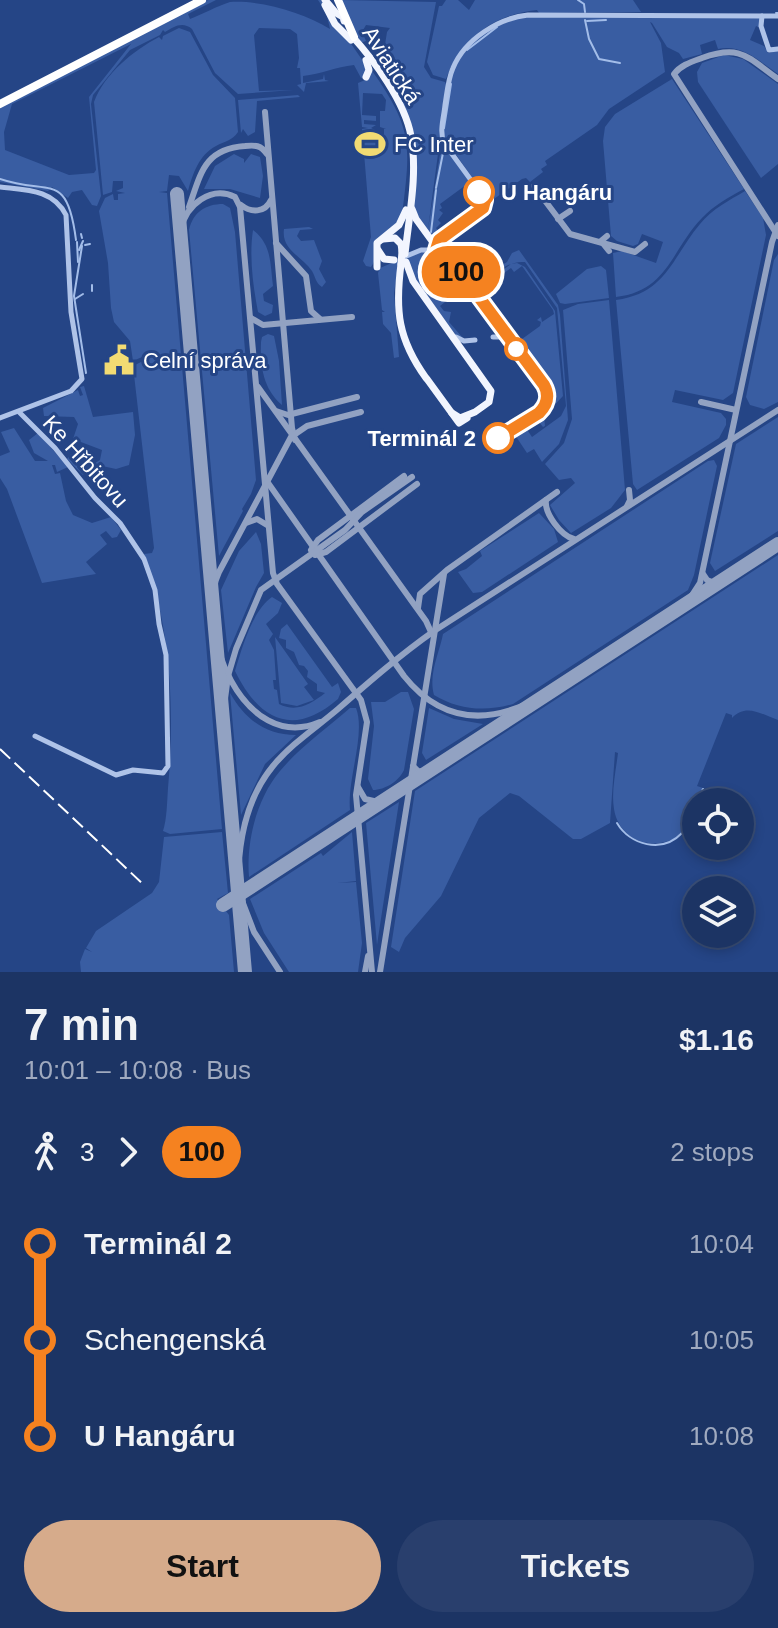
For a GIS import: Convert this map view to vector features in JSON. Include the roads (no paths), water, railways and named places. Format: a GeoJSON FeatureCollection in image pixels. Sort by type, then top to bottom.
{"type":"FeatureCollection","features":[{"type":"Feature","properties":{"kind":"highway"},"geometry":{"type":"LineString","coordinates":[[0,102],[195,0]]}},
{"type":"Feature","properties":{"kind":"highway"},"geometry":{"type":"LineString","coordinates":[[0,102],[202,0]]}},
{"type":"Feature","properties":{"kind":"highway"},"geometry":{"type":"LineString","coordinates":[[337,0],[340,19]]}},
{"type":"Feature","properties":{"kind":"highway"},"geometry":{"type":"LineString","coordinates":[[337,0],[352,38]]}},
{"type":"Feature","properties":{"kind":"main road","name":"Aviatická"},"geometry":{"type":"LineString","coordinates":[[323,0],[345,25],[393,98],[406,130],[409,161],[405,249]]}},
{"type":"Feature","properties":{"kind":"main road","name":"Aviatická"},"geometry":{"type":"LineString","coordinates":[[323,0],[333,22],[352,38],[393,92],[404,113],[412,145],[412,181],[405,249],[400,262],[398,313],[411,354],[452,413],[460,418],[489,402],[491,391],[445,325]]}},
{"type":"Feature","properties":{"kind":"main road"},"geometry":{"type":"LineString","coordinates":[[366,60],[369,70],[366,77]]}},
{"type":"Feature","properties":{"kind":"main road"},"geometry":{"type":"LineString","coordinates":[[412,181],[413,212],[432,245]]}},
{"type":"Feature","properties":{"kind":"main road"},"geometry":{"type":"LineString","coordinates":[[377,267],[378,241],[399,225],[406,210]]}},
{"type":"Feature","properties":{"kind":"main road"},"geometry":{"type":"LineString","coordinates":[[405,249],[410,233],[417,229],[432,245]]}},
{"type":"Feature","properties":{"kind":"main road"},"geometry":{"type":"LineString","coordinates":[[377,267],[377,248],[381,240],[392,237],[405,249]]}},
{"type":"Feature","properties":{"kind":"main road"},"geometry":{"type":"LineString","coordinates":[[377,248],[382,258],[400,262],[445,325]]}},
{"type":"Feature","properties":{"kind":"street"},"geometry":{"type":"LineString","coordinates":[[377,267],[400,262],[432,245],[482,209],[485,203],[441,134],[454,65],[466,47],[491,28],[511,18],[528,15],[778,16]]}},
{"type":"Feature","properties":{"kind":"street"},"geometry":{"type":"LineString","coordinates":[[762,16],[761,26],[769,50],[778,49]]}},
{"type":"Feature","properties":{"kind":"street"},"geometry":{"type":"LineString","coordinates":[[0,187],[46,194],[64,211],[69,230],[71,312],[81,372],[78,384],[71,391],[0,418]]}},
{"type":"Feature","properties":{"kind":"street"},"geometry":{"type":"LineString","coordinates":[[432,245],[455,265],[504,332]]}},
{"type":"Feature","properties":{"kind":"street"},"geometry":{"type":"LineString","coordinates":[[445,325],[460,340],[475,340]]}},
{"type":"Feature","properties":{"kind":"street"},"geometry":{"type":"LineString","coordinates":[[493,337],[509,340],[546,388],[546,403],[522,426]]}},
{"type":"Feature","properties":{"kind":"street","name":"Ke Hřbitovu"},"geometry":{"type":"LineString","coordinates":[[19,412],[55,448],[129,534],[144,559],[156,594],[167,666],[167,770],[162,773],[133,770],[116,775],[35,736]]}},
{"type":"Feature","properties":{"kind":"waterway"},"geometry":{"type":"LineString","coordinates":[[578,0],[584,4],[585,12]]}},
{"type":"Feature","properties":{"kind":"waterway"},"geometry":{"type":"LineString","coordinates":[[585,20],[589,39],[599,59],[620,63]]}},
{"type":"Feature","properties":{"kind":"waterway"},"geometry":{"type":"LineString","coordinates":[[587,21],[606,20]]}},
{"type":"Feature","properties":{"kind":"waterway"},"geometry":{"type":"LineString","coordinates":[[467,50],[497,27]]}},
{"type":"Feature","properties":{"kind":"waterway"},"geometry":{"type":"LineString","coordinates":[[444,128],[451,84]]}},
{"type":"Feature","properties":{"kind":"waterway"},"geometry":{"type":"LineString","coordinates":[[436,188],[444,148]]}},
{"type":"Feature","properties":{"kind":"waterway"},"geometry":{"type":"LineString","coordinates":[[0,179],[44,187],[61,194],[72,218],[76,240]]}},
{"type":"Feature","properties":{"kind":"waterway"},"geometry":{"type":"LineString","coordinates":[[431,232],[436,190]]}},
{"type":"Feature","properties":{"kind":"waterway"},"geometry":{"type":"LineString","coordinates":[[81,234],[82,238]]}},
{"type":"Feature","properties":{"kind":"waterway"},"geometry":{"type":"LineString","coordinates":[[79,250],[83,241]]}},
{"type":"Feature","properties":{"kind":"waterway"},"geometry":{"type":"LineString","coordinates":[[77,242],[78,262]]}},
{"type":"Feature","properties":{"kind":"waterway"},"geometry":{"type":"LineString","coordinates":[[85,245],[90,244]]}},
{"type":"Feature","properties":{"kind":"waterway"},"geometry":{"type":"LineString","coordinates":[[82,246],[74,296],[86,373]]}},
{"type":"Feature","properties":{"kind":"waterway"},"geometry":{"type":"LineString","coordinates":[[92,285],[92,291]]}},
{"type":"Feature","properties":{"kind":"waterway"},"geometry":{"type":"LineString","coordinates":[[75,299],[83,294]]}},
{"type":"Feature","properties":{"kind":"waterway"},"geometry":{"type":"LineString","coordinates":[[617,823],[630,837],[647,844],[674,840],[682,832]]}},
{"type":"Feature","properties":{"kind":"railway"},"geometry":{"type":"LineString","coordinates":[[0,749],[145,886]]}},
{"type":"Feature","properties":{"kind":"place","name":"FC Inter"},"geometry":{"type":"Point","coordinates":[370,144]}},
{"type":"Feature","properties":{"kind":"place","name":"U Hangáru"},"geometry":{"type":"Point","coordinates":[479,192]}},
{"type":"Feature","properties":{"kind":"place","name":"Celní správa"},"geometry":{"type":"Point","coordinates":[119,360]}},
{"type":"Feature","properties":{"kind":"place","name":"Terminál 2"},"geometry":{"type":"Point","coordinates":[498,438]}}]}
